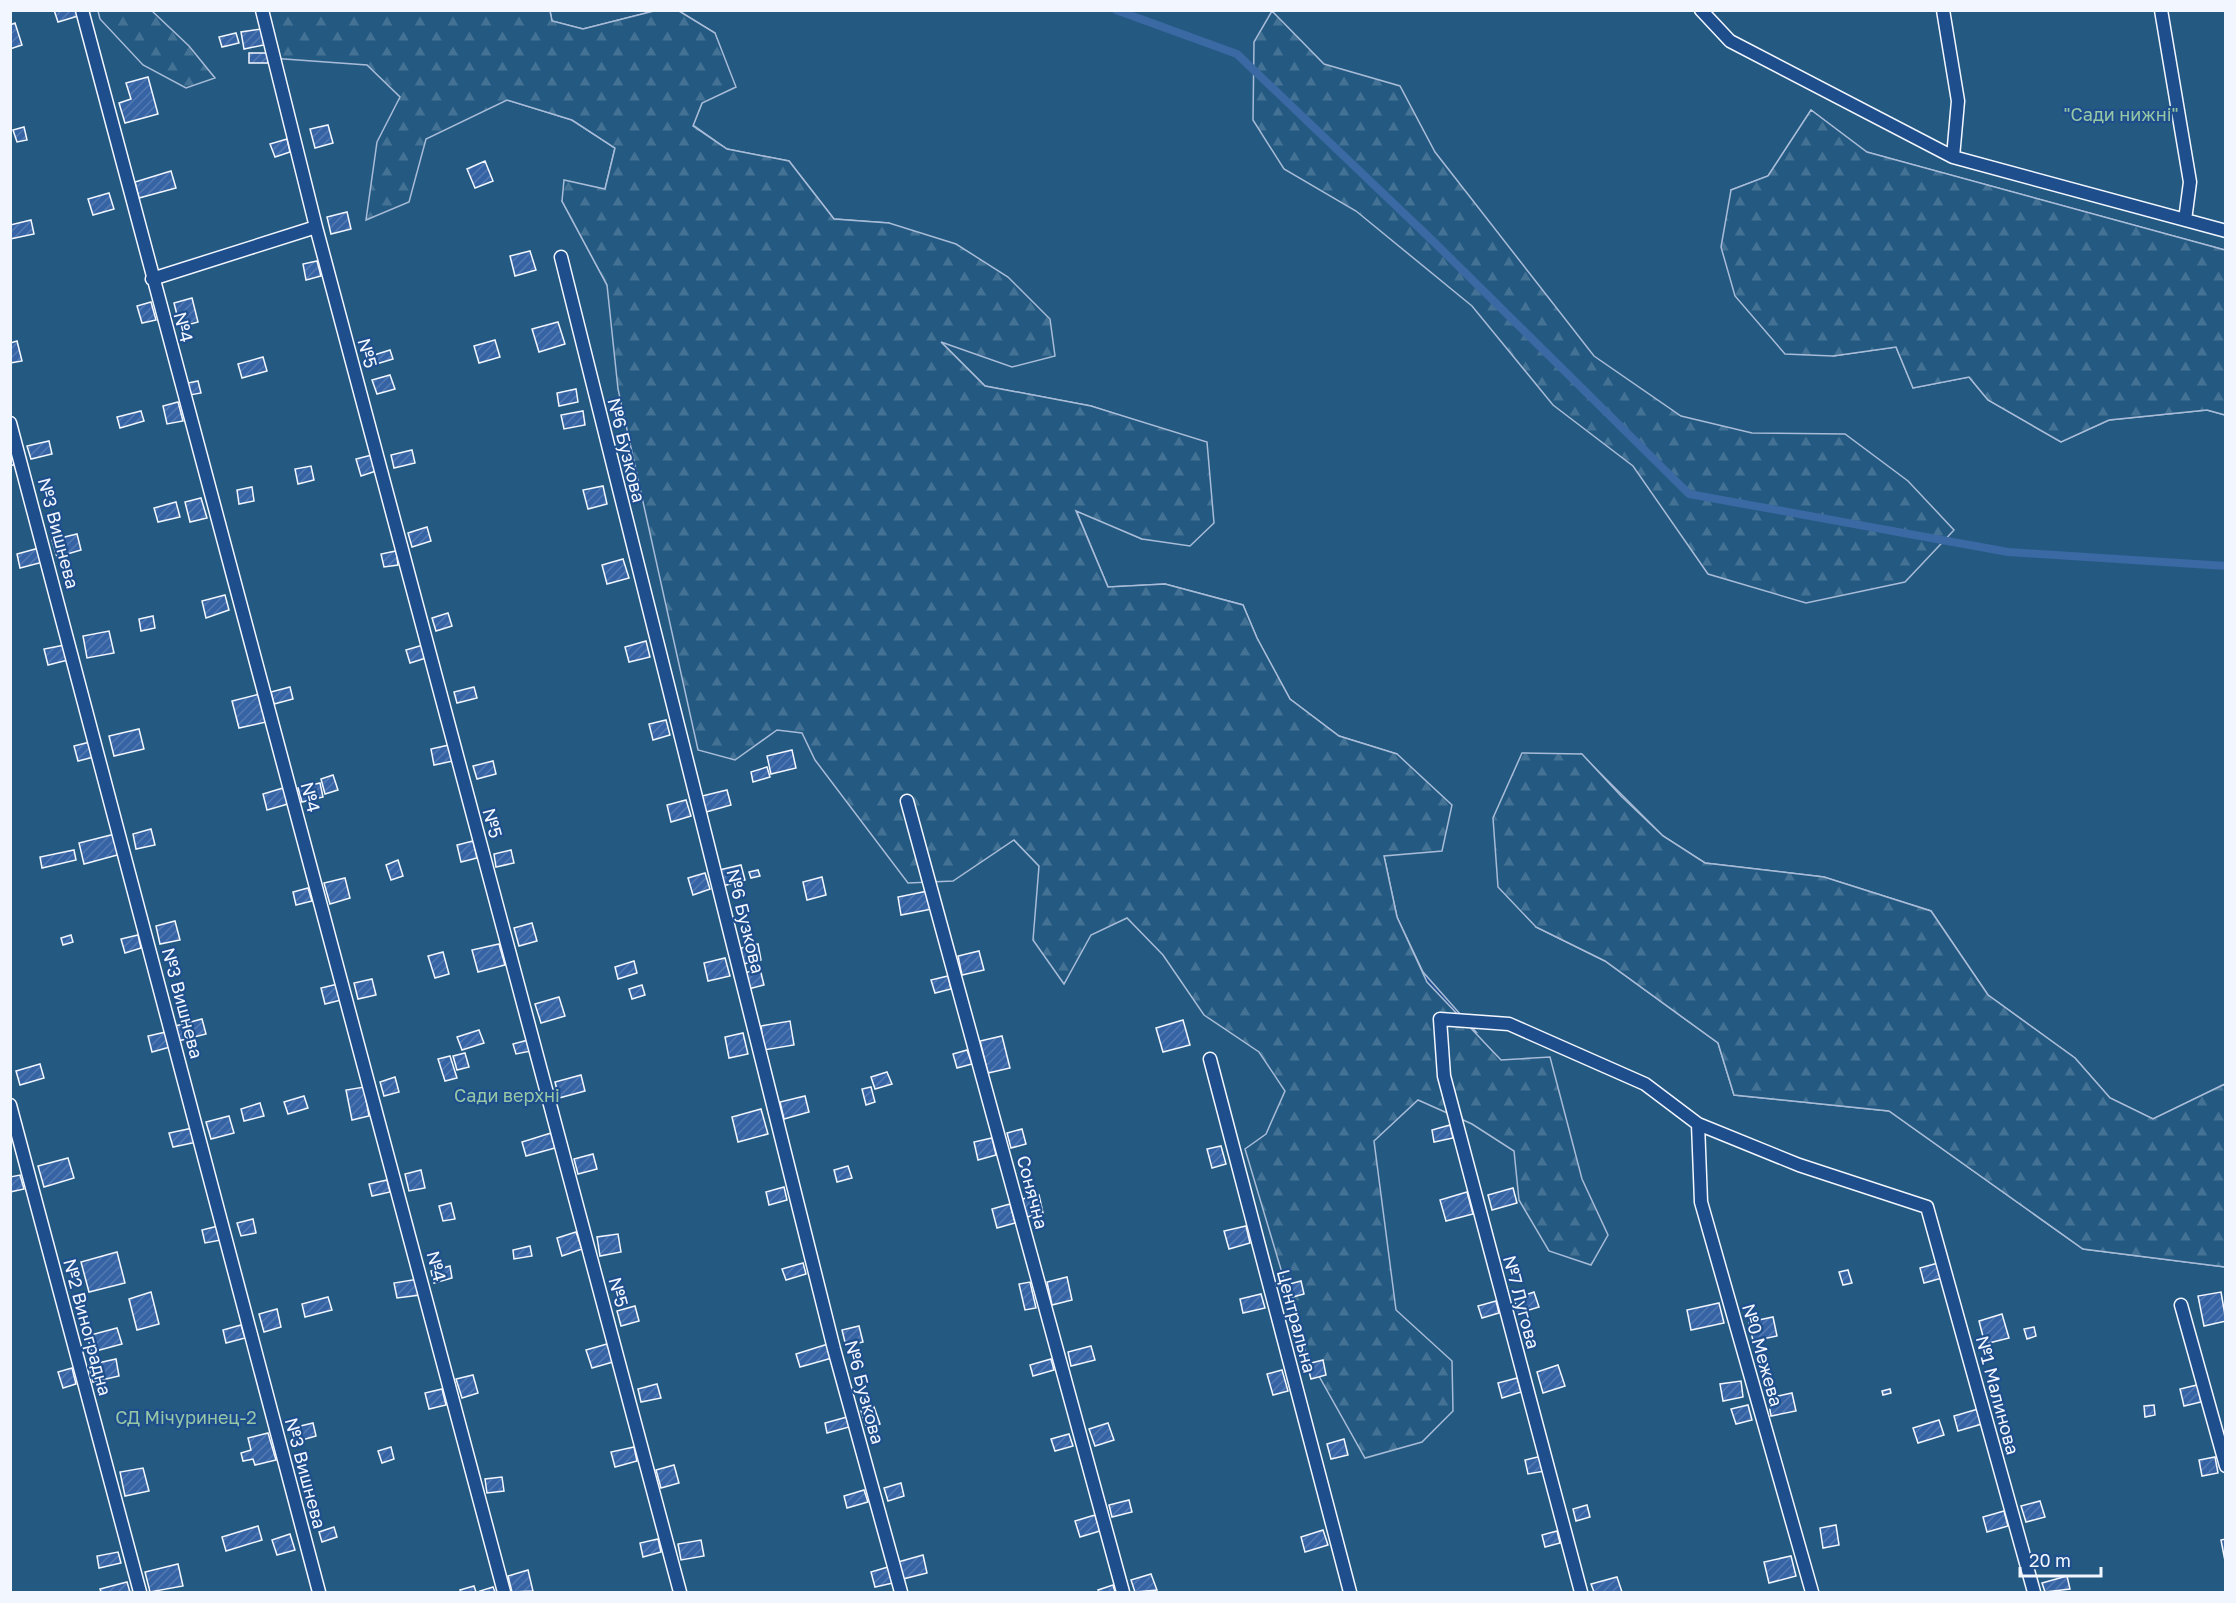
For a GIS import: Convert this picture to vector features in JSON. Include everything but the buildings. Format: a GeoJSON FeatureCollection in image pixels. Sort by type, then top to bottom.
{"type":"FeatureCollection","features":[{"type":"Feature","properties":{"kind":"lane","name":"№4"},"geometry":{"type":"LineString","coordinates":[[82,10],[504,1593]]}},
{"type":"Feature","properties":{"kind":"lane","name":"№5"},"geometry":{"type":"LineString","coordinates":[[262,10],[316,227],[681,1593]]}},
{"type":"Feature","properties":{"kind":"lane"},"geometry":{"type":"LineString","coordinates":[[1701,10],[1730,40],[1953,157],[2226,231]]}},
{"type":"Feature","properties":{"kind":"lane"},"geometry":{"type":"LineString","coordinates":[[1943,10],[1958,101],[1953,157]]}},
{"type":"Feature","properties":{"kind":"lane"},"geometry":{"type":"LineString","coordinates":[[2161,10],[2190,182],[2185,220]]}},
{"type":"Feature","properties":{"kind":"lane"},"geometry":{"type":"LineString","coordinates":[[152,279],[316,227]]}},
{"type":"Feature","properties":{"kind":"lane","name":"№6 Бузкова"},"geometry":{"type":"LineString","coordinates":[[561,257],[829,1329],[901,1593]]}},
{"type":"Feature","properties":{"kind":"lane","name":"№3 Вишнева"},"geometry":{"type":"LineString","coordinates":[[10,423],[319,1593]]}},
{"type":"Feature","properties":{"kind":"lane","name":"Сонячна"},"geometry":{"type":"LineString","coordinates":[[907,801],[1124,1593]]}},
{"type":"Feature","properties":{"kind":"lane","name":"№7 Лугова"},"geometry":{"type":"LineString","coordinates":[[1581,1593],[1444,1076],[1440,1019],[1509,1024],[1646,1084],[1698,1124]]}},
{"type":"Feature","properties":{"kind":"lane","name":"Центральна"},"geometry":{"type":"LineString","coordinates":[[1210,1059],[1350,1593]]}},
{"type":"Feature","properties":{"kind":"lane","name":"№2 Виноградна"},"geometry":{"type":"LineString","coordinates":[[10,1105],[140,1593]]}},
{"type":"Feature","properties":{"kind":"lane","name":"№1 Малинова"},"geometry":{"type":"LineString","coordinates":[[1698,1124],[1799,1165],[1927,1207],[2034,1593]]}},
{"type":"Feature","properties":{"kind":"lane","name":"№0 Межева"},"geometry":{"type":"LineString","coordinates":[[1698,1124],[1701,1202],[1812,1593]]}},
{"type":"Feature","properties":{"kind":"lane"},"geometry":{"type":"LineString","coordinates":[[2181,1305],[2226,1466]]}},
{"type":"Feature","properties":{"kind":"green space","name":"Сади верхні"},"geometry":{"type":"Polygon","coordinates":[[[11,11],[482,11],[507,100],[572,120],[615,148],[605,189],[562,201],[607,285],[1014,840],[1039,866],[1127,917],[1476,1032],[1423,972],[1397,917],[1384,856],[1397,754],[1339,736],[1290,699],[1257,638],[1243,605],[1165,584],[1108,587],[1076,510],[1142,539],[1143,423],[1091,406],[985,386],[940,341],[889,223],[834,219],[789,161],[727,149],[693,125],[702,103],[715,33],[679,11],[2225,11],[2225,250],[1866,152],[1811,110],[1768,176],[1731,190],[1833,356],[1896,347],[1913,388],[1969,377],[1988,400],[2061,442],[2109,420],[2207,410],[2225,415],[2225,1084],[2153,1119],[2110,1098],[2075,1058],[1988,995],[1931,911],[1824,877],[1705,863],[1663,836],[1581,754],[1536,927],[1605,961],[1718,1043],[1734,1095],[1889,1111],[2083,1249],[2225,1267],[2225,1592],[11,1592],[11,11]]]}},
{"type":"Feature","properties":{"kind":"green space"},"geometry":{"type":"Polygon","coordinates":[[[98,11],[152,11],[189,46],[215,78],[186,88],[143,65],[100,19],[98,11]]]}},
{"type":"Feature","properties":{"kind":"green space"},"geometry":{"type":"Polygon","coordinates":[[[265,11],[550,11],[552,21],[583,29],[654,11],[679,11],[715,33],[736,87],[702,103],[693,126],[727,149],[789,161],[834,219],[889,223],[956,244],[1008,277],[1050,319],[1055,356],[1012,367],[941,342],[985,386],[1091,406],[1207,442],[1214,523],[1190,546],[1142,539],[1076,511],[1108,587],[1165,584],[1243,605],[1257,638],[1290,699],[1339,736],[1397,754],[1452,805],[1442,851],[1384,856],[1397,917],[1427,982],[1501,1060],[1550,1057],[1582,1179],[1608,1235],[1591,1265],[1549,1251],[1519,1200],[1514,1151],[1472,1124],[1418,1100],[1374,1141],[1396,1310],[1452,1361],[1453,1411],[1422,1442],[1365,1458],[1306,1353],[1245,1149],[1266,1134],[1285,1091],[1259,1052],[1204,1015],[1163,955],[1127,918],[1091,935],[1064,984],[1033,940],[1039,866],[1014,840],[953,881],[908,883],[815,760],[802,733],[777,730],[735,760],[698,750],[618,389],[607,285],[562,201],[564,180],[605,189],[615,148],[572,120],[507,100],[426,139],[409,202],[366,220],[377,142],[400,97],[367,65],[271,58],[265,11]]]}},
{"type":"Feature","properties":{"kind":"green space"},"geometry":{"type":"Polygon","coordinates":[[[550,11],[654,11],[583,29],[552,21],[550,11]]]}},
{"type":"Feature","properties":{"kind":"green space"},"geometry":{"type":"Polygon","coordinates":[[[1272,11],[1324,64],[1400,86],[1435,152],[1594,356],[1681,416],[1752,433],[1845,434],[1908,481],[1954,530],[1905,582],[1806,603],[1708,574],[1633,466],[1553,405],[1472,306],[1356,211],[1284,169],[1253,120],[1254,42],[1272,11]]]}},
{"type":"Feature","properties":{"kind":"green space"},"geometry":{"type":"Polygon","coordinates":[[[1811,110],[1867,152],[2225,250],[2225,415],[2207,410],[2109,420],[2061,442],[1988,400],[1969,377],[1913,388],[1896,347],[1833,356],[1785,354],[1735,296],[1721,247],[1731,190],[1768,176],[1811,110]]]}},
{"type":"Feature","properties":{"kind":"green space"},"geometry":{"type":"Polygon","coordinates":[[[1522,753],[1582,754],[1663,836],[1705,863],[1824,877],[1931,911],[1988,995],[2075,1058],[2110,1098],[2153,1119],[2225,1084],[2225,1267],[2083,1249],[1889,1111],[1734,1095],[1718,1043],[1605,961],[1536,927],[1498,887],[1493,818],[1522,753]]]}},
{"type":"Feature","properties":{"kind":"waterway"},"geometry":{"type":"LineString","coordinates":[[1116,10],[1237,54],[1435,243],[1689,494],[2008,552],[2226,566]]}},
{"type":"Feature","properties":{"kind":"park label","name":"\"Сади нижні\""},"geometry":{"type":"Point","coordinates":[2121,114]}},
{"type":"Feature","properties":{"kind":"park label","name":"СД Мічуринец-2"},"geometry":{"type":"Point","coordinates":[186,1417]}}]}
